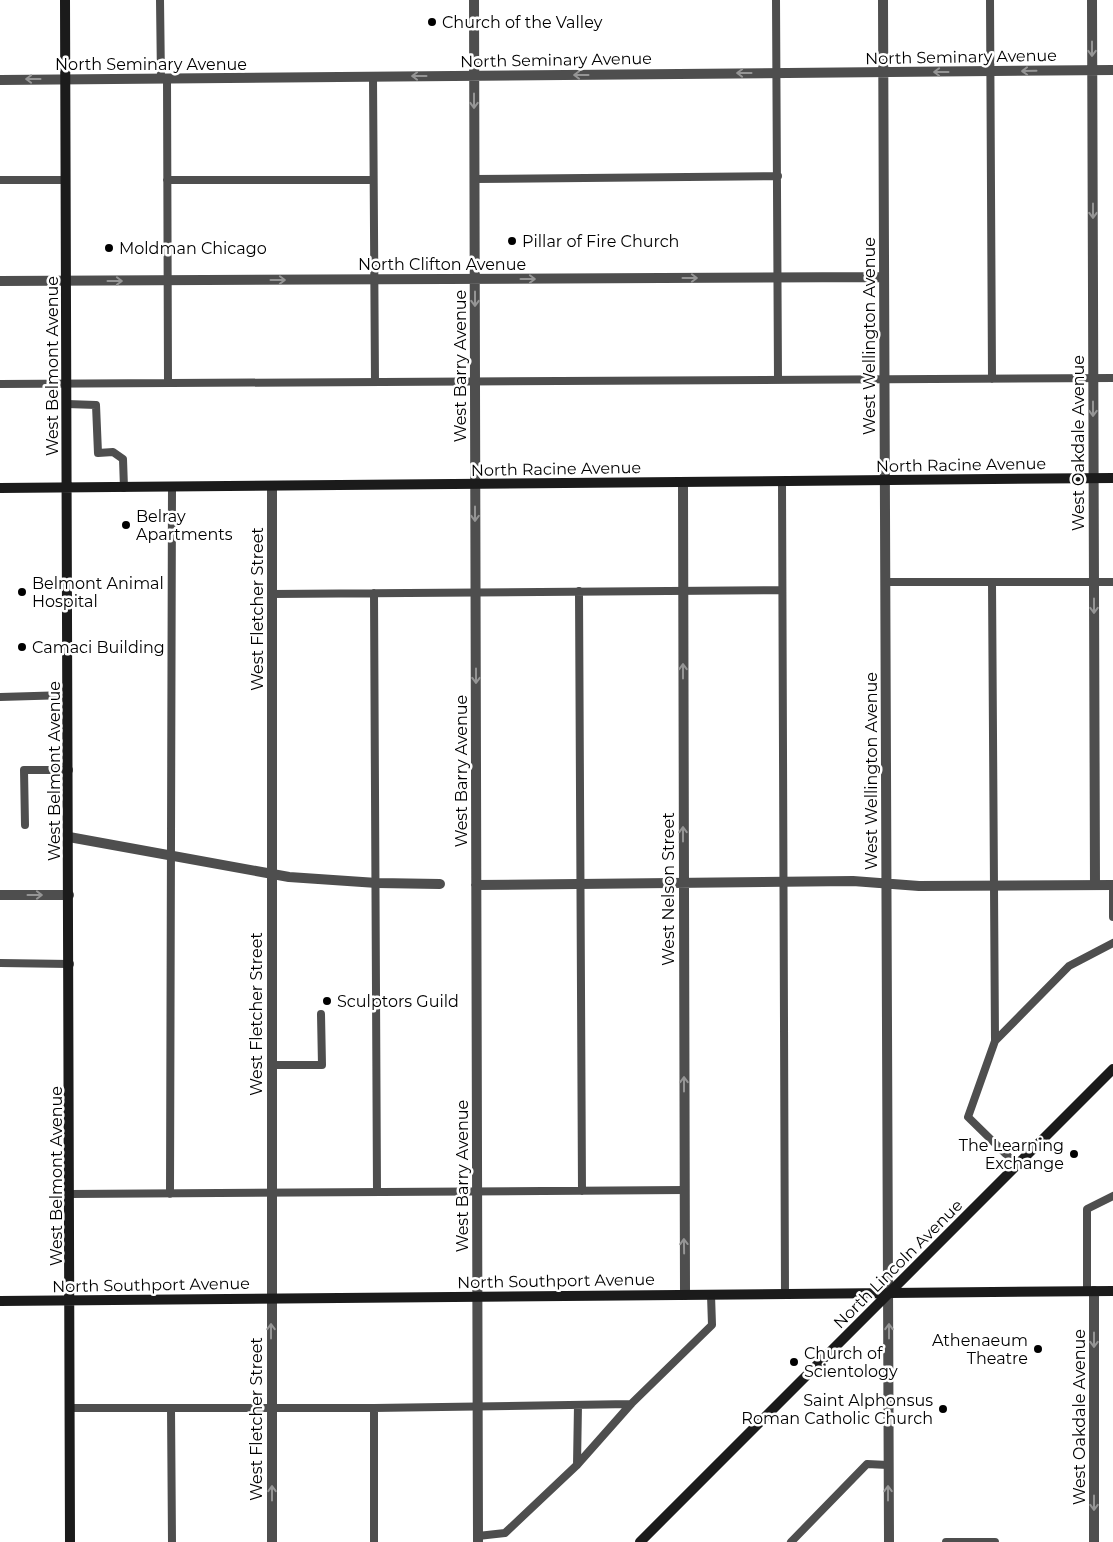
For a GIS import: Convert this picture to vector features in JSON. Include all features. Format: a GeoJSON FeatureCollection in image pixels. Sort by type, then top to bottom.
{"type":"FeatureCollection","features":[{"type":"Feature","properties":{"kind":"street","name":"West Belmont Avenue"},"geometry":{"type":"LineString","coordinates":[[65,0],[71,1194],[70,1542]]}},
{"type":"Feature","properties":{"kind":"street","name":"West Barry Avenue"},"geometry":{"type":"LineString","coordinates":[[474,0],[478,1539]]}},
{"type":"Feature","properties":{"kind":"street","name":"West Wellington Avenue"},"geometry":{"type":"LineString","coordinates":[[883,0],[889,1542]]}},
{"type":"Feature","properties":{"kind":"street","name":"West Oakdale Avenue"},"geometry":{"type":"LineString","coordinates":[[1092,0],[1095,885]]}},
{"type":"Feature","properties":{"kind":"street","name":"North Seminary Avenue"},"geometry":{"type":"LineString","coordinates":[[0,80],[1113,70]]}},
{"type":"Feature","properties":{"kind":"street","name":"North Clifton Avenue"},"geometry":{"type":"LineString","coordinates":[[0,281],[884,277]]}},
{"type":"Feature","properties":{"kind":"street","name":"North Racine Avenue"},"geometry":{"type":"LineString","coordinates":[[0,488],[1113,478]]}},
{"type":"Feature","properties":{"kind":"street","name":"West Nelson Street"},"geometry":{"type":"LineString","coordinates":[[683,482],[685,1295]]}},
{"type":"Feature","properties":{"kind":"street","name":"West Fletcher Street"},"geometry":{"type":"LineString","coordinates":[[272,486],[272,1542]]}},
{"type":"Feature","properties":{"kind":"street"},"geometry":{"type":"LineString","coordinates":[[69,838],[271,874],[377,884],[440,884]]}},
{"type":"Feature","properties":{"kind":"street"},"geometry":{"type":"LineString","coordinates":[[476,885],[853,881],[886,884],[995,886],[1113,885]]}},
{"type":"Feature","properties":{"kind":"street"},"geometry":{"type":"LineString","coordinates":[[0,895],[69,895]]}},
{"type":"Feature","properties":{"kind":"street","name":"North Lincoln Avenue"},"geometry":{"type":"LineString","coordinates":[[640,1542],[1113,1070]]}},
{"type":"Feature","properties":{"kind":"street","name":"West Oakdale Avenue"},"geometry":{"type":"LineString","coordinates":[[1091,1291],[1094,1542]]}},
{"type":"Feature","properties":{"kind":"street","name":"North Southport Avenue"},"geometry":{"type":"LineString","coordinates":[[0,1301],[1113,1291]]}},
{"type":"Feature","properties":{"kind":"lane"},"geometry":{"type":"LineString","coordinates":[[160,0],[167,180],[168,383]]}},
{"type":"Feature","properties":{"kind":"lane"},"geometry":{"type":"LineString","coordinates":[[776,0],[778,380]]}},
{"type":"Feature","properties":{"kind":"lane"},"geometry":{"type":"LineString","coordinates":[[990,0],[992,378]]}},
{"type":"Feature","properties":{"kind":"lane"},"geometry":{"type":"LineString","coordinates":[[373,77],[375,382]]}},
{"type":"Feature","properties":{"kind":"lane"},"geometry":{"type":"LineString","coordinates":[[474,178],[778,176]]}},
{"type":"Feature","properties":{"kind":"lane"},"geometry":{"type":"LineString","coordinates":[[0,180],[66,180]]}},
{"type":"Feature","properties":{"kind":"lane"},"geometry":{"type":"LineString","coordinates":[[167,180],[373,180]]}},
{"type":"Feature","properties":{"kind":"lane"},"geometry":{"type":"LineString","coordinates":[[0,384],[1113,378]]}},
{"type":"Feature","properties":{"kind":"lane"},"geometry":{"type":"LineString","coordinates":[[67,404],[96,405],[98,453],[113,452],[123,459],[124,488]]}},
{"type":"Feature","properties":{"kind":"lane"},"geometry":{"type":"LineString","coordinates":[[782,482],[785,1294]]}},
{"type":"Feature","properties":{"kind":"lane"},"geometry":{"type":"LineString","coordinates":[[170,1194],[172,487]]}},
{"type":"Feature","properties":{"kind":"lane"},"geometry":{"type":"LineString","coordinates":[[885,582],[1113,582]]}},
{"type":"Feature","properties":{"kind":"lane"},"geometry":{"type":"LineString","coordinates":[[992,582],[995,1041],[968,1117],[1017,1165]]}},
{"type":"Feature","properties":{"kind":"lane"},"geometry":{"type":"LineString","coordinates":[[272,594],[782,590]]}},
{"type":"Feature","properties":{"kind":"lane"},"geometry":{"type":"LineString","coordinates":[[579,592],[582,884],[582,1191]]}},
{"type":"Feature","properties":{"kind":"lane"},"geometry":{"type":"LineString","coordinates":[[374,593],[377,884],[377,1192]]}},
{"type":"Feature","properties":{"kind":"lane"},"geometry":{"type":"LineString","coordinates":[[0,696],[68,695]]}},
{"type":"Feature","properties":{"kind":"lane"},"geometry":{"type":"LineString","coordinates":[[25,825],[24,770],[69,770]]}},
{"type":"Feature","properties":{"kind":"lane"},"geometry":{"type":"LineString","coordinates":[[1113,885],[1113,917]]}},
{"type":"Feature","properties":{"kind":"lane"},"geometry":{"type":"LineString","coordinates":[[995,1041],[1069,966],[1113,943]]}},
{"type":"Feature","properties":{"kind":"lane"},"geometry":{"type":"LineString","coordinates":[[0,963],[70,964]]}},
{"type":"Feature","properties":{"kind":"lane"},"geometry":{"type":"LineString","coordinates":[[271,1066],[322,1065],[321,1014]]}},
{"type":"Feature","properties":{"kind":"lane"},"geometry":{"type":"LineString","coordinates":[[71,1194],[684,1190]]}},
{"type":"Feature","properties":{"kind":"lane"},"geometry":{"type":"LineString","coordinates":[[1091,1291],[1086,1209],[1113,1196]]}},
{"type":"Feature","properties":{"kind":"lane"},"geometry":{"type":"LineString","coordinates":[[478,1539],[505,1533],[577,1465],[632,1404],[712,1325],[712,1295]]}},
{"type":"Feature","properties":{"kind":"lane"},"geometry":{"type":"LineString","coordinates":[[70,1408],[374,1408],[632,1404]]}},
{"type":"Feature","properties":{"kind":"lane"},"geometry":{"type":"LineString","coordinates":[[577,1465],[578,1405]]}},
{"type":"Feature","properties":{"kind":"lane"},"geometry":{"type":"LineString","coordinates":[[171,1408],[172,1542]]}},
{"type":"Feature","properties":{"kind":"lane"},"geometry":{"type":"LineString","coordinates":[[374,1408],[374,1542]]}},
{"type":"Feature","properties":{"kind":"lane"},"geometry":{"type":"LineString","coordinates":[[791,1542],[867,1464],[888,1465]]}},
{"type":"Feature","properties":{"kind":"lane"},"geometry":{"type":"LineString","coordinates":[[946,1542],[995,1542]]}},
{"type":"Feature","properties":{"kind":"place","name":"Church of the Valley"},"geometry":{"type":"Point","coordinates":[432,22]}},
{"type":"Feature","properties":{"kind":"place","name":"Pillar of Fire Church"},"geometry":{"type":"Point","coordinates":[512,241]}},
{"type":"Feature","properties":{"kind":"place","name":"Moldman Chicago"},"geometry":{"type":"Point","coordinates":[109,248]}},
{"type":"Feature","properties":{"kind":"place","name":"Belray Apartments"},"geometry":{"type":"Point","coordinates":[126,525]}},
{"type":"Feature","properties":{"kind":"place","name":"Belmont Animal Hospital"},"geometry":{"type":"Point","coordinates":[22,592]}},
{"type":"Feature","properties":{"kind":"place","name":"Camaci Building"},"geometry":{"type":"Point","coordinates":[22,647]}},
{"type":"Feature","properties":{"kind":"place","name":"Sculptors Guild"},"geometry":{"type":"Point","coordinates":[327,1001]}},
{"type":"Feature","properties":{"kind":"place","name":"The Learning Exchange"},"geometry":{"type":"Point","coordinates":[1074,1154]}},
{"type":"Feature","properties":{"kind":"place","name":"Athenaeum Theatre"},"geometry":{"type":"Point","coordinates":[1038,1349]}},
{"type":"Feature","properties":{"kind":"place","name":"Church of Scientology"},"geometry":{"type":"Point","coordinates":[794,1362]}},
{"type":"Feature","properties":{"kind":"place","name":"Saint Alphonsus Roman Catholic Church"},"geometry":{"type":"Point","coordinates":[943,1409]}}]}
